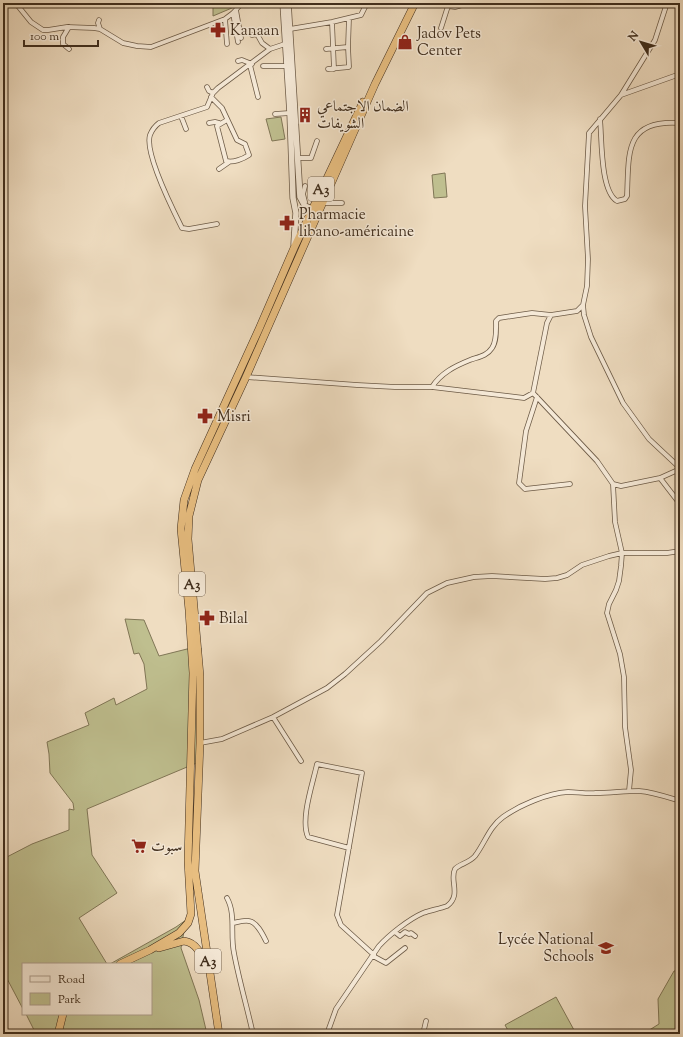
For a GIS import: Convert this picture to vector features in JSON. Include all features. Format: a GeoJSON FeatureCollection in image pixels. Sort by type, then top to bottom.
{"type":"FeatureCollection","features":[{"type":"Feature","properties":{"kind":"highway","name":"A3"},"geometry":{"type":"LineString","coordinates":[[218,1034],[194,866],[200,743],[200,676],[188,539],[188,522],[198,480],[246,377],[322,203],[368,103],[375,84],[413,4]]}},
{"type":"Feature","properties":{"kind":"highway","name":"A3"},"geometry":{"type":"LineString","coordinates":[[122,963],[150,950],[185,928],[190,920],[191,914],[188,861],[193,672],[181,529],[183,504],[190,481],[294,248],[308,208],[364,99],[375,84]]}},
{"type":"Feature","properties":{"kind":"highway"},"geometry":{"type":"LineString","coordinates":[[150,950],[178,942],[188,942],[196,946],[200,951],[210,976]]}},
{"type":"Feature","properties":{"kind":"highway"},"geometry":{"type":"LineString","coordinates":[[58,1034],[63,1015]]}},
{"type":"Feature","properties":{"kind":"street"},"geometry":{"type":"LineString","coordinates":[[3,5],[18,6],[39,29],[48,30],[69,27],[94,28],[100,29],[123,43],[152,47],[225,19],[242,3]]}},
{"type":"Feature","properties":{"kind":"street"},"geometry":{"type":"LineString","coordinates":[[282,3],[290,113],[293,198],[296,225],[294,248]]}},
{"type":"Feature","properties":{"kind":"street"},"geometry":{"type":"LineString","coordinates":[[288,3],[300,196],[308,208]]}},
{"type":"Feature","properties":{"kind":"street"},"geometry":{"type":"LineString","coordinates":[[290,29],[332,22],[361,15],[367,3]]}},
{"type":"Feature","properties":{"kind":"street"},"geometry":{"type":"LineString","coordinates":[[444,3],[448,6],[456,7],[462,5],[463,3]]}},
{"type":"Feature","properties":{"kind":"street"},"geometry":{"type":"LineString","coordinates":[[613,484],[622,486],[660,478],[680,468],[649,439],[630,415],[597,350],[584,315],[583,305],[587,286],[588,259],[585,206],[589,133],[621,95],[656,40],[667,3]]}},
{"type":"Feature","properties":{"kind":"street"},"geometry":{"type":"LineString","coordinates":[[441,28],[448,6]]}},
{"type":"Feature","properties":{"kind":"street"},"geometry":{"type":"LineString","coordinates":[[234,11],[240,40]]}},
{"type":"Feature","properties":{"kind":"street"},"geometry":{"type":"LineString","coordinates":[[328,69],[349,67],[349,18]]}},
{"type":"Feature","properties":{"kind":"street"},"geometry":{"type":"LineString","coordinates":[[225,19],[227,44]]}},
{"type":"Feature","properties":{"kind":"street"},"geometry":{"type":"LineString","coordinates":[[99,20],[98,23],[100,29]]}},
{"type":"Feature","properties":{"kind":"street"},"geometry":{"type":"LineString","coordinates":[[332,22],[334,69]]}},
{"type":"Feature","properties":{"kind":"street"},"geometry":{"type":"LineString","coordinates":[[69,27],[63,37],[63,44],[69,49]]}},
{"type":"Feature","properties":{"kind":"street"},"geometry":{"type":"LineString","coordinates":[[252,35],[257,34],[262,43],[270,49]]}},
{"type":"Feature","properties":{"kind":"street"},"geometry":{"type":"LineString","coordinates":[[217,224],[189,229],[182,228],[161,182],[149,146],[150,135],[154,127],[159,123],[207,107],[212,95],[218,88],[270,49],[285,44]]}},
{"type":"Feature","properties":{"kind":"street"},"geometry":{"type":"LineString","coordinates":[[326,49],[348,46]]}},
{"type":"Feature","properties":{"kind":"street"},"geometry":{"type":"LineString","coordinates":[[238,61],[242,60],[251,64]]}},
{"type":"Feature","properties":{"kind":"street"},"geometry":{"type":"LineString","coordinates":[[251,64],[258,97]]}},
{"type":"Feature","properties":{"kind":"street"},"geometry":{"type":"LineString","coordinates":[[263,66],[287,66]]}},
{"type":"Feature","properties":{"kind":"street"},"geometry":{"type":"LineString","coordinates":[[621,95],[680,74]]}},
{"type":"Feature","properties":{"kind":"street"},"geometry":{"type":"LineString","coordinates":[[207,87],[222,108],[236,140],[245,144],[249,155],[245,158],[229,162],[219,169]]}},
{"type":"Feature","properties":{"kind":"street"},"geometry":{"type":"LineString","coordinates":[[275,114],[290,113]]}},
{"type":"Feature","properties":{"kind":"street"},"geometry":{"type":"LineString","coordinates":[[181,116],[186,129]]}},
{"type":"Feature","properties":{"kind":"street"},"geometry":{"type":"LineString","coordinates":[[600,119],[605,182],[612,199],[617,201],[625,199],[627,196],[630,150],[637,135],[653,126],[668,122],[680,123]]}},
{"type":"Feature","properties":{"kind":"street"},"geometry":{"type":"LineString","coordinates":[[209,123],[219,123],[227,120]]}},
{"type":"Feature","properties":{"kind":"street"},"geometry":{"type":"LineString","coordinates":[[219,123],[217,129],[226,161],[229,162]]}},
{"type":"Feature","properties":{"kind":"street"},"geometry":{"type":"LineString","coordinates":[[297,158],[311,158],[317,141]]}},
{"type":"Feature","properties":{"kind":"street"},"geometry":{"type":"LineString","coordinates":[[305,186],[303,194],[308,208]]}},
{"type":"Feature","properties":{"kind":"street"},"geometry":{"type":"LineString","coordinates":[[322,203],[342,203]]}},
{"type":"Feature","properties":{"kind":"street"},"geometry":{"type":"LineString","coordinates":[[432,387],[443,373],[468,360],[489,352],[494,344],[496,321],[498,318],[532,314],[551,315],[579,310],[583,305]]}},
{"type":"Feature","properties":{"kind":"street"},"geometry":{"type":"LineString","coordinates":[[574,311],[584,315]]}},
{"type":"Feature","properties":{"kind":"street"},"geometry":{"type":"LineString","coordinates":[[246,377],[357,385],[432,387],[524,398],[533,393],[547,323],[551,315]]}},
{"type":"Feature","properties":{"kind":"street"},"geometry":{"type":"LineString","coordinates":[[533,393],[597,461],[613,484],[616,522],[622,553],[619,581],[609,604],[607,614],[620,654],[624,677],[625,727],[631,770],[630,792]]}},
{"type":"Feature","properties":{"kind":"street"},"geometry":{"type":"LineString","coordinates":[[537,397],[526,431],[519,483],[525,490],[570,484]]}},
{"type":"Feature","properties":{"kind":"street"},"geometry":{"type":"LineString","coordinates":[[660,478],[680,504]]}},
{"type":"Feature","properties":{"kind":"street"},"geometry":{"type":"LineString","coordinates":[[200,743],[222,739],[273,717],[316,694],[345,674],[381,641],[427,593],[433,589],[453,581],[474,577],[492,576],[545,579],[557,578],[567,575],[596,560],[622,553],[680,551]]}},
{"type":"Feature","properties":{"kind":"street"},"geometry":{"type":"LineString","coordinates":[[273,717],[301,761]]}},
{"type":"Feature","properties":{"kind":"street"},"geometry":{"type":"LineString","coordinates":[[349,848],[308,837],[306,832],[307,807],[317,764],[362,773],[338,915],[341,925],[373,955],[386,963],[405,948]]}},
{"type":"Feature","properties":{"kind":"street"},"geometry":{"type":"LineString","coordinates":[[327,1034],[336,1009],[384,941],[421,914],[448,906],[450,904],[454,897],[454,873],[456,868],[472,859],[478,852],[488,833],[503,817],[534,801],[558,793],[568,792],[594,793],[640,791],[680,801]]}},
{"type":"Feature","properties":{"kind":"street"},"geometry":{"type":"LineString","coordinates":[[227,898],[233,923],[234,952],[252,1032],[234,1032]]}},
{"type":"Feature","properties":{"kind":"street"},"geometry":{"type":"LineString","coordinates":[[233,923],[249,920],[253,922],[262,933],[266,941]]}},
{"type":"Feature","properties":{"kind":"street"},"geometry":{"type":"LineString","coordinates":[[395,932],[400,936],[405,932],[408,934],[411,933],[414,936]]}},
{"type":"Feature","properties":{"kind":"street"},"geometry":{"type":"LineString","coordinates":[[423,1034],[426,1020]]}},
{"type":"Feature","properties":{"kind":"green space"},"geometry":{"type":"Polygon","coordinates":[[[213,3],[239,3],[239,5],[213,16],[213,3]]]}},
{"type":"Feature","properties":{"kind":"green space"},"geometry":{"type":"Polygon","coordinates":[[[281,117],[285,139],[272,141],[266,119],[281,117]]]}},
{"type":"Feature","properties":{"kind":"green space"},"geometry":{"type":"Polygon","coordinates":[[[445,173],[447,197],[434,198],[432,175],[445,173]]]}},
{"type":"Feature","properties":{"kind":"green space"},"geometry":{"type":"Polygon","coordinates":[[[125,619],[144,620],[159,656],[187,649],[201,648],[199,762],[87,809],[92,855],[117,893],[79,918],[106,963],[22,963],[22,1007],[3,971],[3,859],[32,844],[69,830],[69,809],[74,810],[73,803],[50,773],[47,742],[89,725],[85,713],[114,698],[116,705],[147,689],[144,664],[139,653],[134,654],[125,619]]]}},
{"type":"Feature","properties":{"kind":"green space"},"geometry":{"type":"Polygon","coordinates":[[[186,920],[181,948],[199,1000],[207,1034],[36,1034],[26,1015],[152,1015],[152,963],[112,963],[186,920]]]}},
{"type":"Feature","properties":{"kind":"green space"},"geometry":{"type":"Polygon","coordinates":[[[680,970],[680,1034],[643,1034],[659,1024],[658,999],[674,971],[680,970]]]}},
{"type":"Feature","properties":{"kind":"green space"},"geometry":{"type":"Polygon","coordinates":[[[556,997],[574,1030],[567,1034],[510,1034],[505,1025],[556,997]]]}},
{"type":"Feature","properties":{"kind":"place","name":"Kanaan"},"geometry":{"type":"Point","coordinates":[218,30]}},
{"type":"Feature","properties":{"kind":"place","name":"Jadov Pets Center"},"geometry":{"type":"Point","coordinates":[405,42]}},
{"type":"Feature","properties":{"kind":"place","name":"الضمان الاجتماعي الشويفات"},"geometry":{"type":"Point","coordinates":[305,115]}},
{"type":"Feature","properties":{"kind":"place","name":"Pharmacie libano-américaine"},"geometry":{"type":"Point","coordinates":[287,223]}},
{"type":"Feature","properties":{"kind":"place","name":"Misri"},"geometry":{"type":"Point","coordinates":[205,416]}},
{"type":"Feature","properties":{"kind":"place","name":"Bilal"},"geometry":{"type":"Point","coordinates":[207,618]}},
{"type":"Feature","properties":{"kind":"place","name":"سبوت"},"geometry":{"type":"Point","coordinates":[139,846]}},
{"type":"Feature","properties":{"kind":"place","name":"Lycée National Schools"},"geometry":{"type":"Point","coordinates":[606,948]}}]}
